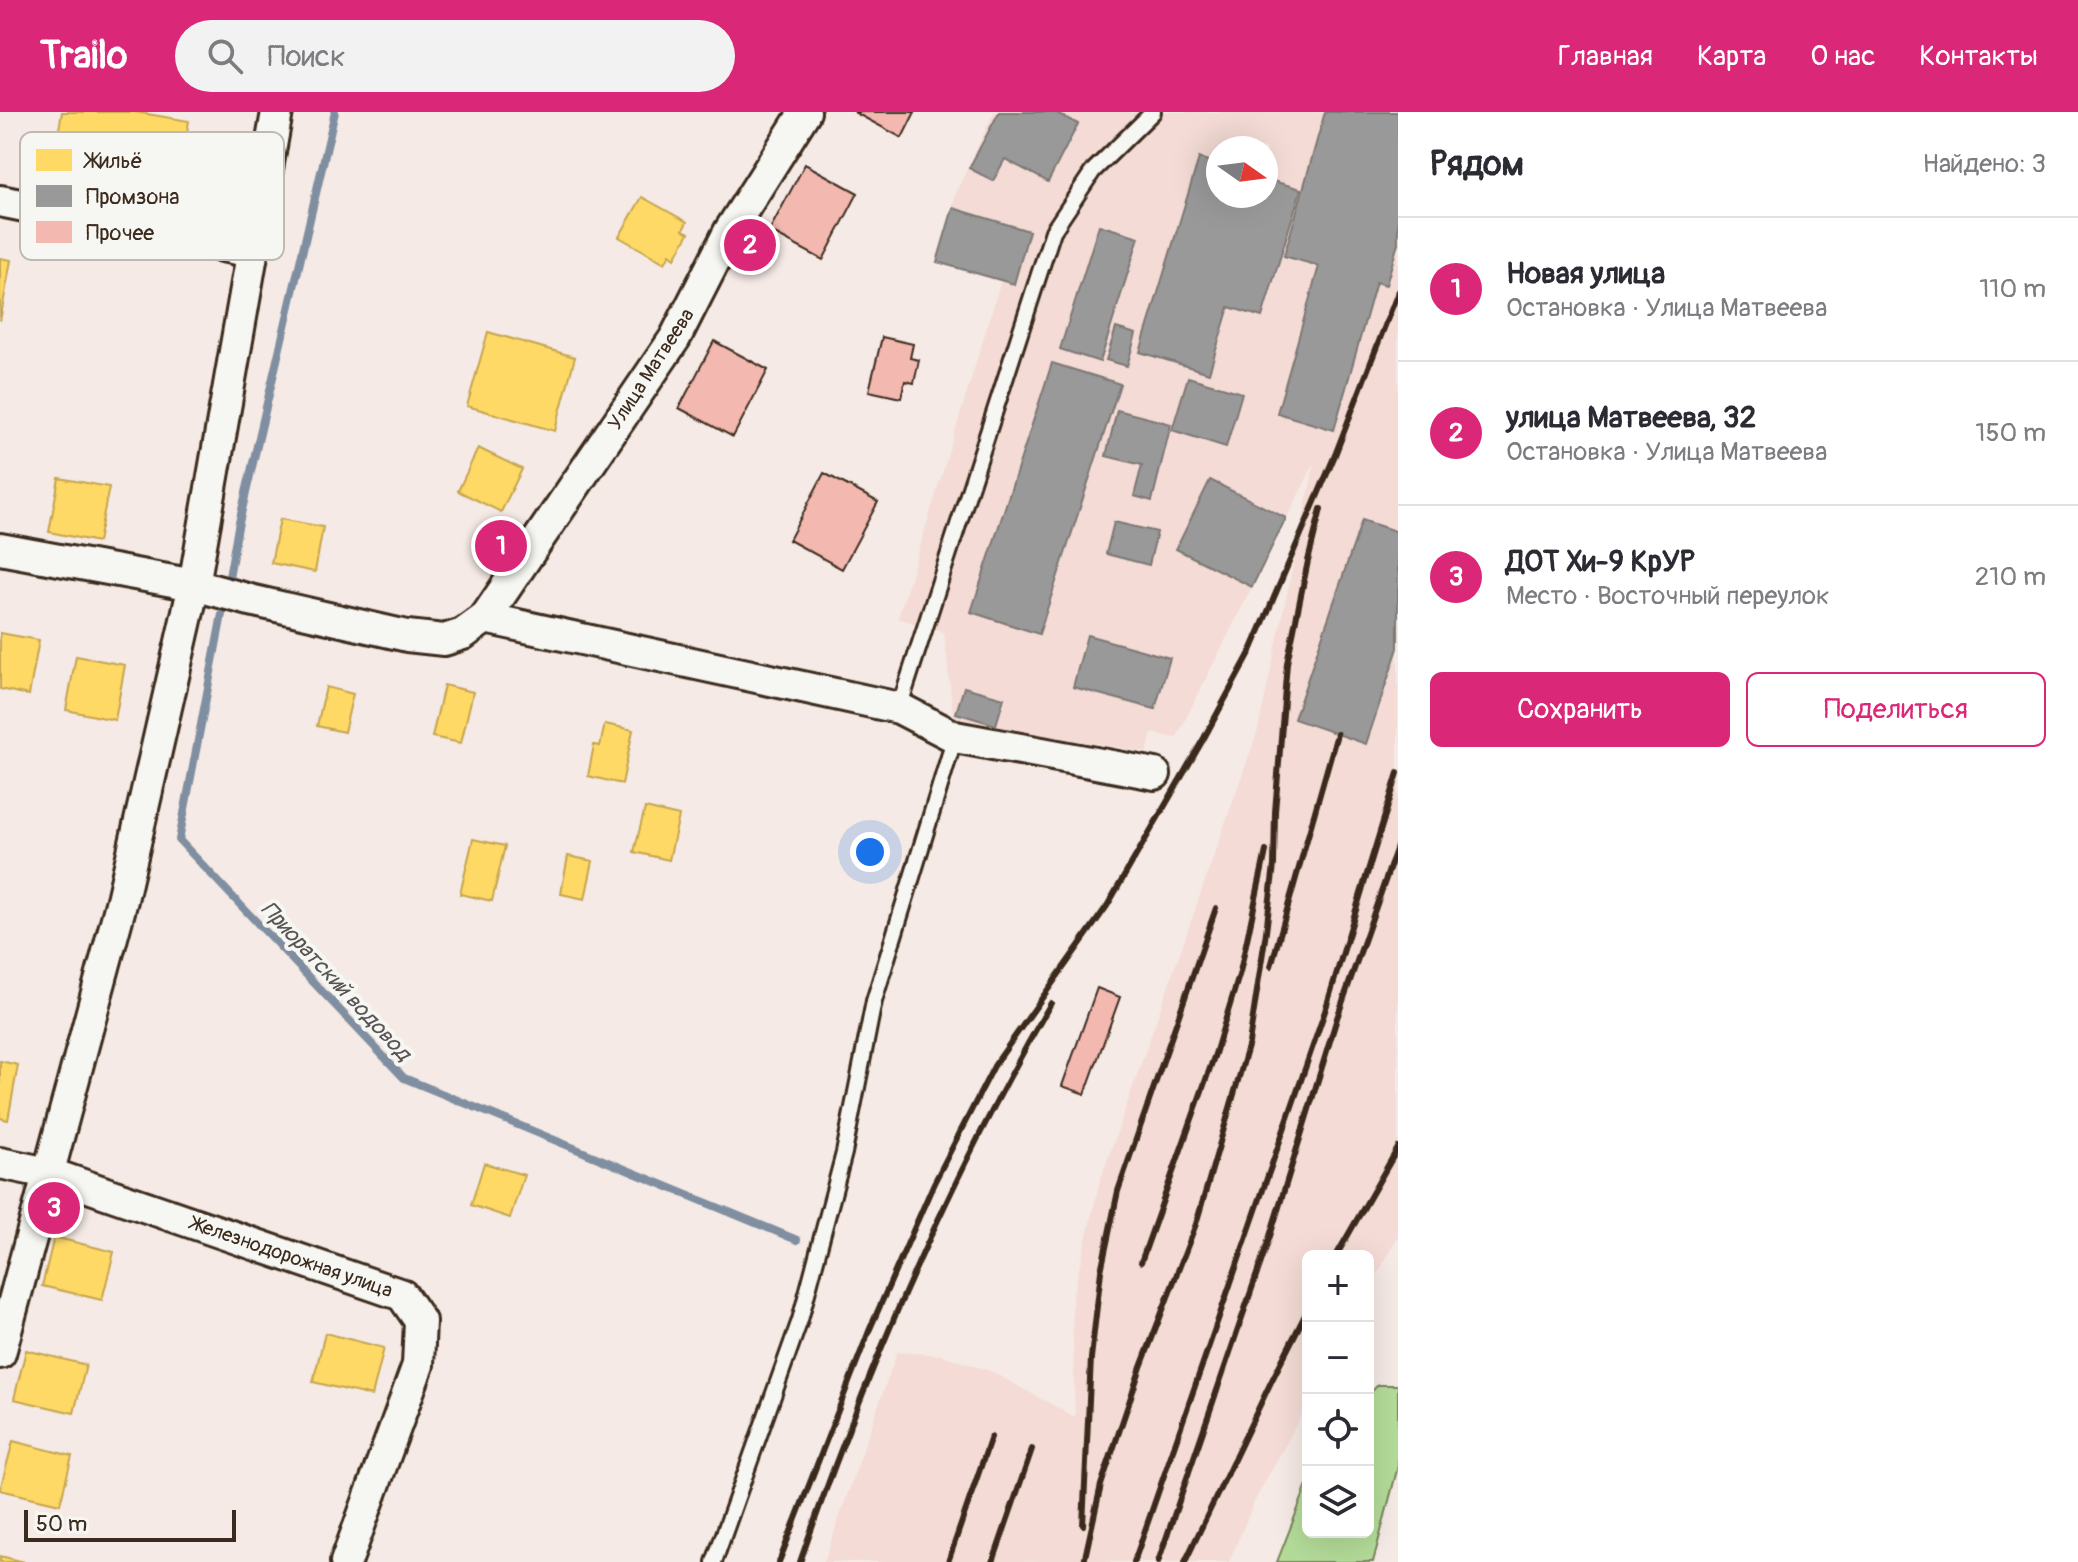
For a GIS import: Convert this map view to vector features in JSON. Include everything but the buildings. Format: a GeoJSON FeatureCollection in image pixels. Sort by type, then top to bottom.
{"type":"FeatureCollection","features":[{"type":"Feature","properties":{"kind":"street"},"geometry":{"type":"LineString","coordinates":[[273,132],[277,112]]}},
{"type":"Feature","properties":{"kind":"street","name":"Улица Матвеева"},"geometry":{"type":"LineString","coordinates":[[485,618],[675,338],[729,232],[805,112]]}},
{"type":"Feature","properties":{"kind":"street"},"geometry":{"type":"LineString","coordinates":[[0,201],[20,205]]}},
{"type":"Feature","properties":{"kind":"street"},"geometry":{"type":"LineString","coordinates":[[0,1353],[122,900],[194,585],[251,260]]}},
{"type":"Feature","properties":{"kind":"street"},"geometry":{"type":"LineString","coordinates":[[0,549],[194,585],[407,636],[444,640],[463,634],[485,618],[899,708],[955,737],[1155,774]]}},
{"type":"Feature","properties":{"kind":"street","name":"Железнодорожная улица"},"geometry":{"type":"LineString","coordinates":[[0,1163],[48,1173],[402,1295],[420,1321],[418,1365],[346,1562]]}},
{"type":"Feature","properties":{"kind":"lane"},"geometry":{"type":"LineString","coordinates":[[899,708],[1053,231],[1093,171],[1153,112]]}},
{"type":"Feature","properties":{"kind":"lane"},"geometry":{"type":"LineString","coordinates":[[714,1562],[800,1320],[844,1153],[874,1001],[955,737]]}},
{"type":"Feature","properties":{"kind":"shaded area"},"geometry":{"type":"Polygon","coordinates":[[[994,112],[1398,112],[1398,1236],[1374,1281],[1374,1250],[1302,1250],[1302,1414],[1254,1502],[1229,1562],[824,1562],[897,1352],[942,1355],[990,1371],[1075,1417],[1072,1299],[1100,1181],[1258,730],[1315,462],[1176,738],[1152,733],[1147,752],[954,721],[944,632],[898,618],[1001,281],[937,262],[956,193],[994,112]]]}},
{"type":"Feature","properties":{"kind":"green space"},"geometry":{"type":"Polygon","coordinates":[[[1378,1385],[1398,1385],[1398,1466],[1373,1562],[1277,1562],[1302,1498],[1302,1538],[1374,1538],[1374,1389],[1378,1385]]]}},
{"type":"Feature","properties":{"kind":"waterway","name":"Приоратский водовод"},"geometry":{"type":"LineString","coordinates":[[229,577],[335,112]]}},
{"type":"Feature","properties":{"kind":"waterway","name":"Приоратский водовод"},"geometry":{"type":"LineString","coordinates":[[223,609],[179,840],[404,1078],[797,1240]]}},
{"type":"Feature","properties":{"kind":"railway"},"geometry":{"type":"LineString","coordinates":[[779,1562],[869,1331],[934,1183],[994,1066],[1107,906],[1251,651],[1335,455],[1398,292]]}},
{"type":"Feature","properties":{"kind":"railway"},"geometry":{"type":"LineString","coordinates":[[1084,1562],[1101,1485],[1141,1367],[1196,1224],[1249,1043],[1274,865],[1275,812],[1287,663],[1321,509]]}},
{"type":"Feature","properties":{"kind":"railway"},"geometry":{"type":"LineString","coordinates":[[1271,966],[1337,734]]}},
{"type":"Feature","properties":{"kind":"railway"},"geometry":{"type":"LineString","coordinates":[[1134,1562],[1325,1011],[1398,773]]}},
{"type":"Feature","properties":{"kind":"railway"},"geometry":{"type":"LineString","coordinates":[[1158,1562],[1270,1236],[1337,1018],[1398,844]]}},
{"type":"Feature","properties":{"kind":"railway"},"geometry":{"type":"LineString","coordinates":[[1141,1262],[1215,1054],[1240,972],[1266,851]]}},
{"type":"Feature","properties":{"kind":"railway"},"geometry":{"type":"LineString","coordinates":[[1083,1525],[1091,1358],[1101,1271],[1118,1191],[1216,908]]}},
{"type":"Feature","properties":{"kind":"railway"},"geometry":{"type":"LineString","coordinates":[[800,1562],[853,1418],[912,1276],[978,1137],[1051,1003]]}},
{"type":"Feature","properties":{"kind":"railway"},"geometry":{"type":"LineString","coordinates":[[1339,1250],[1398,1148]]}},
{"type":"Feature","properties":{"kind":"railway"},"geometry":{"type":"LineString","coordinates":[[1185,1562],[1302,1321]]}},
{"type":"Feature","properties":{"kind":"railway"},"geometry":{"type":"LineString","coordinates":[[948,1562],[991,1437]]}},
{"type":"Feature","properties":{"kind":"railway"},"geometry":{"type":"LineString","coordinates":[[993,1562],[1032,1449]]}},
{"type":"Feature","properties":{"kind":"place","name":"улица Матвеева, 32"},"geometry":{"type":"Point","coordinates":[750,245]}},
{"type":"Feature","properties":{"kind":"place","name":"Новая улица"},"geometry":{"type":"Point","coordinates":[501,546]}},
{"type":"Feature","properties":{"kind":"place","name":"ДОТ Хи-9 КрУР"},"geometry":{"type":"Point","coordinates":[54,1208]}}]}
